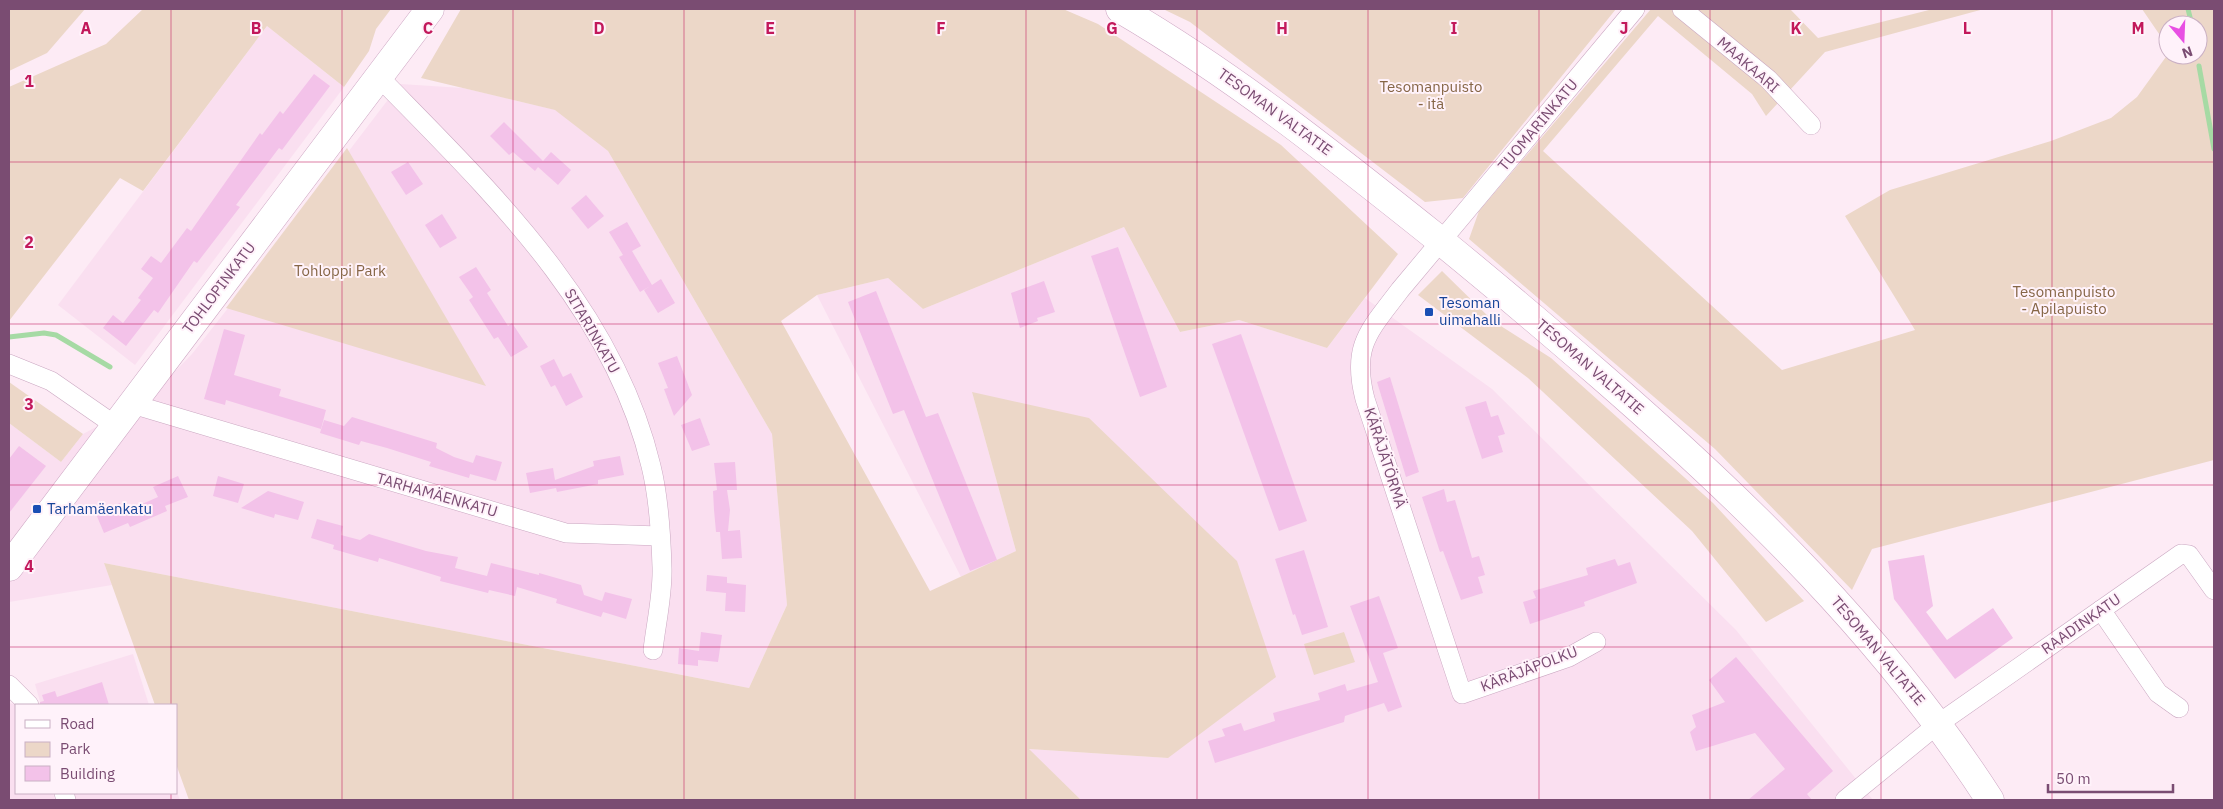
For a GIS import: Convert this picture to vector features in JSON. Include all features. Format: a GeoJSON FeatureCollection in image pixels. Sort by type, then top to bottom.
{"type":"FeatureCollection","features":[{"type":"Feature","properties":{"kind":"main road","name":"TOHLOPINKATU"},"geometry":{"type":"LineString","coordinates":[[9,567],[430,9]]}},
{"type":"Feature","properties":{"kind":"main road","name":"TESOMAN VALTATIE"},"geometry":{"type":"LineString","coordinates":[[1120,9],[1169,37],[1240,85],[1339,159],[1440,241],[1660,428],[1762,524],[1825,587],[1895,669],[1938,724],[1990,800]]}},
{"type":"Feature","properties":{"kind":"street","name":"TUOMARINKATU"},"geometry":{"type":"LineString","coordinates":[[1440,241],[1635,9]]}},
{"type":"Feature","properties":{"kind":"street","name":"MAAKAARI"},"geometry":{"type":"LineString","coordinates":[[1682,9],[1768,79],[1810,125]]}},
{"type":"Feature","properties":{"kind":"street","name":"SITARINKATU"},"geometry":{"type":"LineString","coordinates":[[379,77],[506,210],[578,303],[609,353],[637,417],[651,466],[660,536],[662,569],[653,650]]}},
{"type":"Feature","properties":{"kind":"street","name":"KÄRÄJÄTÖRMÄ"},"geometry":{"type":"LineString","coordinates":[[1440,241],[1372,328],[1364,343],[1359,361],[1360,377],[1462,694]]}},
{"type":"Feature","properties":{"kind":"street"},"geometry":{"type":"LineString","coordinates":[[9,364],[51,381],[116,426]]}},
{"type":"Feature","properties":{"kind":"street","name":"TARHAMÄENKATU"},"geometry":{"type":"LineString","coordinates":[[132,404],[566,533],[660,536]]}},
{"type":"Feature","properties":{"kind":"street","name":"RAADINKATU"},"geometry":{"type":"LineString","coordinates":[[1846,800],[1938,724],[2181,554],[2189,555],[2214,590]]}},
{"type":"Feature","properties":{"kind":"street"},"geometry":{"type":"LineString","coordinates":[[2100,610],[2158,692],[2179,708]]}},
{"type":"Feature","properties":{"kind":"street","name":"KÄRÄJÄPOLKU"},"geometry":{"type":"LineString","coordinates":[[1462,694],[1569,657],[1596,642]]}},
{"type":"Feature","properties":{"kind":"street"},"geometry":{"type":"LineString","coordinates":[[9,686],[28,704]]}},
{"type":"Feature","properties":{"kind":"shaded area"},"geometry":{"type":"Polygon","coordinates":[[[267,26],[344,87],[135,365],[58,305],[267,26]]]}},
{"type":"Feature","properties":{"kind":"shaded area"},"geometry":{"type":"Polygon","coordinates":[[[400,84],[463,88],[556,110],[608,151],[772,434],[787,605],[749,688],[104,563],[112,585],[9,602],[9,423],[61,462],[83,434],[147,400],[192,354],[400,84]]]}},
{"type":"Feature","properties":{"kind":"shaded area"},"geometry":{"type":"Polygon","coordinates":[[[1124,227],[1180,332],[1239,320],[1327,348],[1365,298],[1492,389],[1736,630],[1873,800],[1081,800],[1028,749],[1168,758],[972,392],[1016,551],[961,577],[817,295],[888,278],[923,309],[1124,227]]]}},
{"type":"Feature","properties":{"kind":"shaded area"},"geometry":{"type":"Polygon","coordinates":[[[133,654],[149,704],[41,704],[35,684],[133,654]]]}},
{"type":"Feature","properties":{"kind":"shaded area"},"geometry":{"type":"Polygon","coordinates":[[[9,703],[15,704],[15,794],[53,794],[55,800],[9,800],[9,703]]]}},
{"type":"Feature","properties":{"kind":"shaded area"},"geometry":{"type":"Polygon","coordinates":[[[69,794],[178,794],[180,800],[71,800],[69,794]]]}},
{"type":"Feature","properties":{"kind":"green space"},"geometry":{"type":"Polygon","coordinates":[[[9,9],[85,9],[47,53],[9,71],[9,9]]]}},
{"type":"Feature","properties":{"kind":"green space"},"geometry":{"type":"Polygon","coordinates":[[[143,9],[391,9],[376,29],[369,51],[344,87],[267,26],[143,191],[120,178],[9,321],[9,87],[106,44],[143,9]]]}},
{"type":"Feature","properties":{"kind":"green space"},"geometry":{"type":"Polygon","coordinates":[[[461,9],[1063,9],[1098,24],[1281,145],[1398,254],[1327,348],[1239,320],[1180,332],[1124,227],[923,309],[888,278],[817,295],[781,321],[930,591],[1016,551],[972,392],[1089,418],[1237,561],[1276,677],[1168,758],[1029,749],[1081,800],[189,800],[178,770],[178,704],[155,704],[104,563],[749,688],[787,605],[772,434],[608,151],[555,110],[421,78],[461,9]]]}},
{"type":"Feature","properties":{"kind":"green space","name":"Tesomanpuisto - itä"},"geometry":{"type":"Polygon","coordinates":[[[1163,9],[1616,9],[1463,198],[1425,202],[1190,22],[1163,9]]]}},
{"type":"Feature","properties":{"kind":"green space","name":"Tesomanpuisto - Apilapuisto"},"geometry":{"type":"Polygon","coordinates":[[[1651,9],[1790,9],[1818,38],[1933,9],[1984,9],[1825,52],[1766,116],[1752,94],[1658,16],[1543,151],[1782,370],[1915,330],[1845,216],[1890,190],[2051,141],[2111,118],[2137,97],[2160,65],[2208,65],[2208,15],[2158,15],[2158,32],[2142,9],[2214,9],[2214,460],[1872,549],[1852,590],[1715,449],[1469,239],[1479,211],[1651,9]]]}},
{"type":"Feature","properties":{"kind":"green space","name":"Tohloppi Park"},"geometry":{"type":"Polygon","coordinates":[[[347,148],[486,386],[226,308],[347,148]]]}},
{"type":"Feature","properties":{"kind":"green space"},"geometry":{"type":"Polygon","coordinates":[[[1442,271],[1493,321],[1551,358],[1713,503],[1804,601],[1766,622],[1692,531],[1528,378],[1418,295],[1442,271]]]}},
{"type":"Feature","properties":{"kind":"green space"},"geometry":{"type":"Polygon","coordinates":[[[9,382],[83,434],[61,462],[9,423],[9,382]]]}},
{"type":"Feature","properties":{"kind":"green space"},"geometry":{"type":"Polygon","coordinates":[[[1344,632],[1355,662],[1314,675],[1304,644],[1344,632]]]}},
{"type":"Feature","properties":{"kind":"building"},"geometry":{"type":"Polygon","coordinates":[[[314,74],[330,86],[282,150],[279,148],[236,205],[240,207],[197,263],[194,261],[158,313],[154,310],[126,346],[103,328],[113,315],[123,323],[141,300],[138,298],[153,278],[141,269],[151,256],[161,263],[187,228],[191,231],[260,133],[262,135],[280,111],[283,114],[314,74]]]}},
{"type":"Feature","properties":{"kind":"building"},"geometry":{"type":"Polygon","coordinates":[[[504,122],[543,161],[551,152],[571,170],[558,185],[538,167],[535,171],[513,152],[509,155],[490,136],[504,122]]]}},
{"type":"Feature","properties":{"kind":"building"},"geometry":{"type":"Polygon","coordinates":[[[408,162],[423,184],[406,195],[391,172],[408,162]]]}},
{"type":"Feature","properties":{"kind":"building"},"geometry":{"type":"Polygon","coordinates":[[[586,195],[604,216],[588,229],[571,208],[586,195]]]}},
{"type":"Feature","properties":{"kind":"building"},"geometry":{"type":"Polygon","coordinates":[[[442,214],[457,238],[440,248],[425,225],[442,214]]]}},
{"type":"Feature","properties":{"kind":"building"},"geometry":{"type":"Polygon","coordinates":[[[627,222],[641,246],[632,251],[652,285],[661,279],[675,303],[658,313],[644,290],[650,286],[640,292],[619,257],[623,255],[609,232],[627,222]]]}},
{"type":"Feature","properties":{"kind":"building"},"geometry":{"type":"Polygon","coordinates":[[[1118,247],[1167,387],[1140,397],[1091,256],[1118,247]]]}},
{"type":"Feature","properties":{"kind":"building"},"geometry":{"type":"Polygon","coordinates":[[[476,267],[491,290],[487,293],[508,326],[512,323],[528,347],[511,357],[498,337],[494,339],[469,300],[473,297],[459,277],[476,267]]]}},
{"type":"Feature","properties":{"kind":"building"},"geometry":{"type":"Polygon","coordinates":[[[1044,281],[1055,312],[1037,318],[1038,321],[1020,328],[1011,293],[1044,281]]]}},
{"type":"Feature","properties":{"kind":"building"},"geometry":{"type":"Polygon","coordinates":[[[876,291],[926,417],[938,413],[997,560],[970,571],[904,410],[893,414],[848,302],[876,291]]]}},
{"type":"Feature","properties":{"kind":"building"},"geometry":{"type":"Polygon","coordinates":[[[224,329],[245,335],[234,375],[281,389],[279,396],[326,410],[321,429],[226,400],[225,405],[204,399],[224,329]]]}},
{"type":"Feature","properties":{"kind":"building"},"geometry":{"type":"Polygon","coordinates":[[[1241,334],[1307,521],[1279,531],[1212,344],[1241,334]]]}},
{"type":"Feature","properties":{"kind":"building"},"geometry":{"type":"Polygon","coordinates":[[[677,356],[692,395],[674,416],[664,389],[668,388],[658,363],[677,356]]]}},
{"type":"Feature","properties":{"kind":"building"},"geometry":{"type":"Polygon","coordinates":[[[554,359],[563,377],[571,373],[583,397],[566,406],[555,385],[551,387],[540,366],[554,359]]]}},
{"type":"Feature","properties":{"kind":"building"},"geometry":{"type":"Polygon","coordinates":[[[1390,377],[1419,472],[1406,477],[1377,382],[1390,377]]]}},
{"type":"Feature","properties":{"kind":"building"},"geometry":{"type":"Polygon","coordinates":[[[1486,401],[1491,417],[1498,415],[1505,434],[1498,436],[1503,452],[1482,459],[1465,407],[1486,401]]]}},
{"type":"Feature","properties":{"kind":"building"},"geometry":{"type":"Polygon","coordinates":[[[352,417],[437,443],[436,448],[454,457],[473,463],[476,455],[502,462],[496,481],[470,474],[469,478],[429,466],[431,462],[387,448],[361,441],[359,445],[320,433],[324,420],[344,426],[352,417]]]}},
{"type":"Feature","properties":{"kind":"building"},"geometry":{"type":"Polygon","coordinates":[[[700,418],[710,445],[692,451],[681,425],[700,418]]]}},
{"type":"Feature","properties":{"kind":"building"},"geometry":{"type":"Polygon","coordinates":[[[19,446],[46,466],[9,513],[9,459],[19,446]]]}},
{"type":"Feature","properties":{"kind":"building"},"geometry":{"type":"Polygon","coordinates":[[[620,456],[624,475],[598,480],[598,484],[557,492],[556,488],[530,493],[526,473],[553,468],[555,480],[594,466],[593,461],[620,456]]]}},
{"type":"Feature","properties":{"kind":"building"},"geometry":{"type":"Polygon","coordinates":[[[735,462],[737,490],[727,490],[730,510],[728,531],[740,530],[742,558],[722,559],[720,532],[716,532],[714,510],[713,491],[717,490],[714,463],[735,462]]]}},
{"type":"Feature","properties":{"kind":"building"},"geometry":{"type":"Polygon","coordinates":[[[178,476],[188,497],[165,506],[167,511],[130,527],[128,523],[104,533],[96,514],[120,503],[124,512],[158,497],[153,487],[178,476]]]}},
{"type":"Feature","properties":{"kind":"building"},"geometry":{"type":"Polygon","coordinates":[[[218,476],[244,484],[238,503],[213,496],[218,476]]]}},
{"type":"Feature","properties":{"kind":"building"},"geometry":{"type":"Polygon","coordinates":[[[1444,489],[1447,502],[1455,500],[1472,558],[1479,556],[1485,575],[1478,577],[1483,593],[1461,600],[1443,551],[1440,552],[1422,497],[1444,489]]]}},
{"type":"Feature","properties":{"kind":"building"},"geometry":{"type":"Polygon","coordinates":[[[268,491],[304,502],[298,520],[275,514],[274,518],[241,508],[268,491]]]}},
{"type":"Feature","properties":{"kind":"building"},"geometry":{"type":"Polygon","coordinates":[[[317,519],[343,526],[341,535],[360,540],[369,534],[426,551],[458,557],[455,568],[487,576],[491,563],[539,575],[539,573],[581,585],[584,595],[602,601],[605,592],[632,599],[626,619],[603,612],[601,617],[556,603],[557,599],[517,587],[515,596],[489,590],[488,593],[440,581],[441,577],[379,558],[378,562],[333,549],[334,545],[311,538],[317,519]]]}},
{"type":"Feature","properties":{"kind":"building"},"geometry":{"type":"Polygon","coordinates":[[[1304,550],[1328,627],[1302,635],[1295,614],[1293,615],[1275,559],[1304,550]]]}},
{"type":"Feature","properties":{"kind":"building"},"geometry":{"type":"Polygon","coordinates":[[[1924,555],[1933,606],[1926,612],[1947,640],[1993,608],[2013,638],[1955,679],[1894,599],[1888,561],[1924,555]]]}},
{"type":"Feature","properties":{"kind":"building"},"geometry":{"type":"Polygon","coordinates":[[[1615,559],[1618,566],[1630,562],[1637,583],[1584,602],[1585,606],[1530,624],[1523,602],[1536,598],[1533,591],[1588,575],[1586,568],[1615,559]]]}},
{"type":"Feature","properties":{"kind":"building"},"geometry":{"type":"Polygon","coordinates":[[[707,575],[727,577],[727,583],[746,585],[745,612],[725,611],[726,593],[706,591],[707,575]]]}},
{"type":"Feature","properties":{"kind":"building"},"geometry":{"type":"Polygon","coordinates":[[[1379,596],[1398,648],[1383,653],[1402,707],[1388,712],[1384,703],[1345,716],[1344,722],[1215,763],[1208,741],[1225,736],[1222,729],[1241,723],[1244,731],[1275,721],[1273,713],[1320,700],[1318,693],[1345,684],[1347,691],[1378,682],[1350,606],[1379,596]]]}},
{"type":"Feature","properties":{"kind":"building"},"geometry":{"type":"Polygon","coordinates":[[[701,632],[722,635],[718,662],[698,660],[698,666],[678,664],[679,648],[699,651],[701,632]]]}},
{"type":"Feature","properties":{"kind":"building"},"geometry":{"type":"Polygon","coordinates":[[[1736,657],[1833,771],[1807,794],[1812,800],[1748,800],[1785,769],[1755,733],[1696,751],[1690,732],[1696,727],[1692,715],[1725,702],[1709,680],[1736,657]]]}},
{"type":"Feature","properties":{"kind":"building"},"geometry":{"type":"Polygon","coordinates":[[[102,682],[109,704],[40,704],[40,702],[44,701],[42,695],[55,691],[57,697],[102,682]]]}},
{"type":"Feature","properties":{"kind":"waterway"},"geometry":{"type":"LineString","coordinates":[[2188,9],[2190,15]]}},
{"type":"Feature","properties":{"kind":"waterway"},"geometry":{"type":"LineString","coordinates":[[2199,66],[2214,149]]}},
{"type":"Feature","properties":{"kind":"waterway"},"geometry":{"type":"LineString","coordinates":[[9,337],[44,333],[56,335],[110,367]]}},
{"type":"Feature","properties":{"kind":"place","name":"Tesoman uimahalli"},"geometry":{"type":"Point","coordinates":[1429,312]}},
{"type":"Feature","properties":{"kind":"place","name":"Tarhamäenkatu"},"geometry":{"type":"Point","coordinates":[37,509]}}]}
